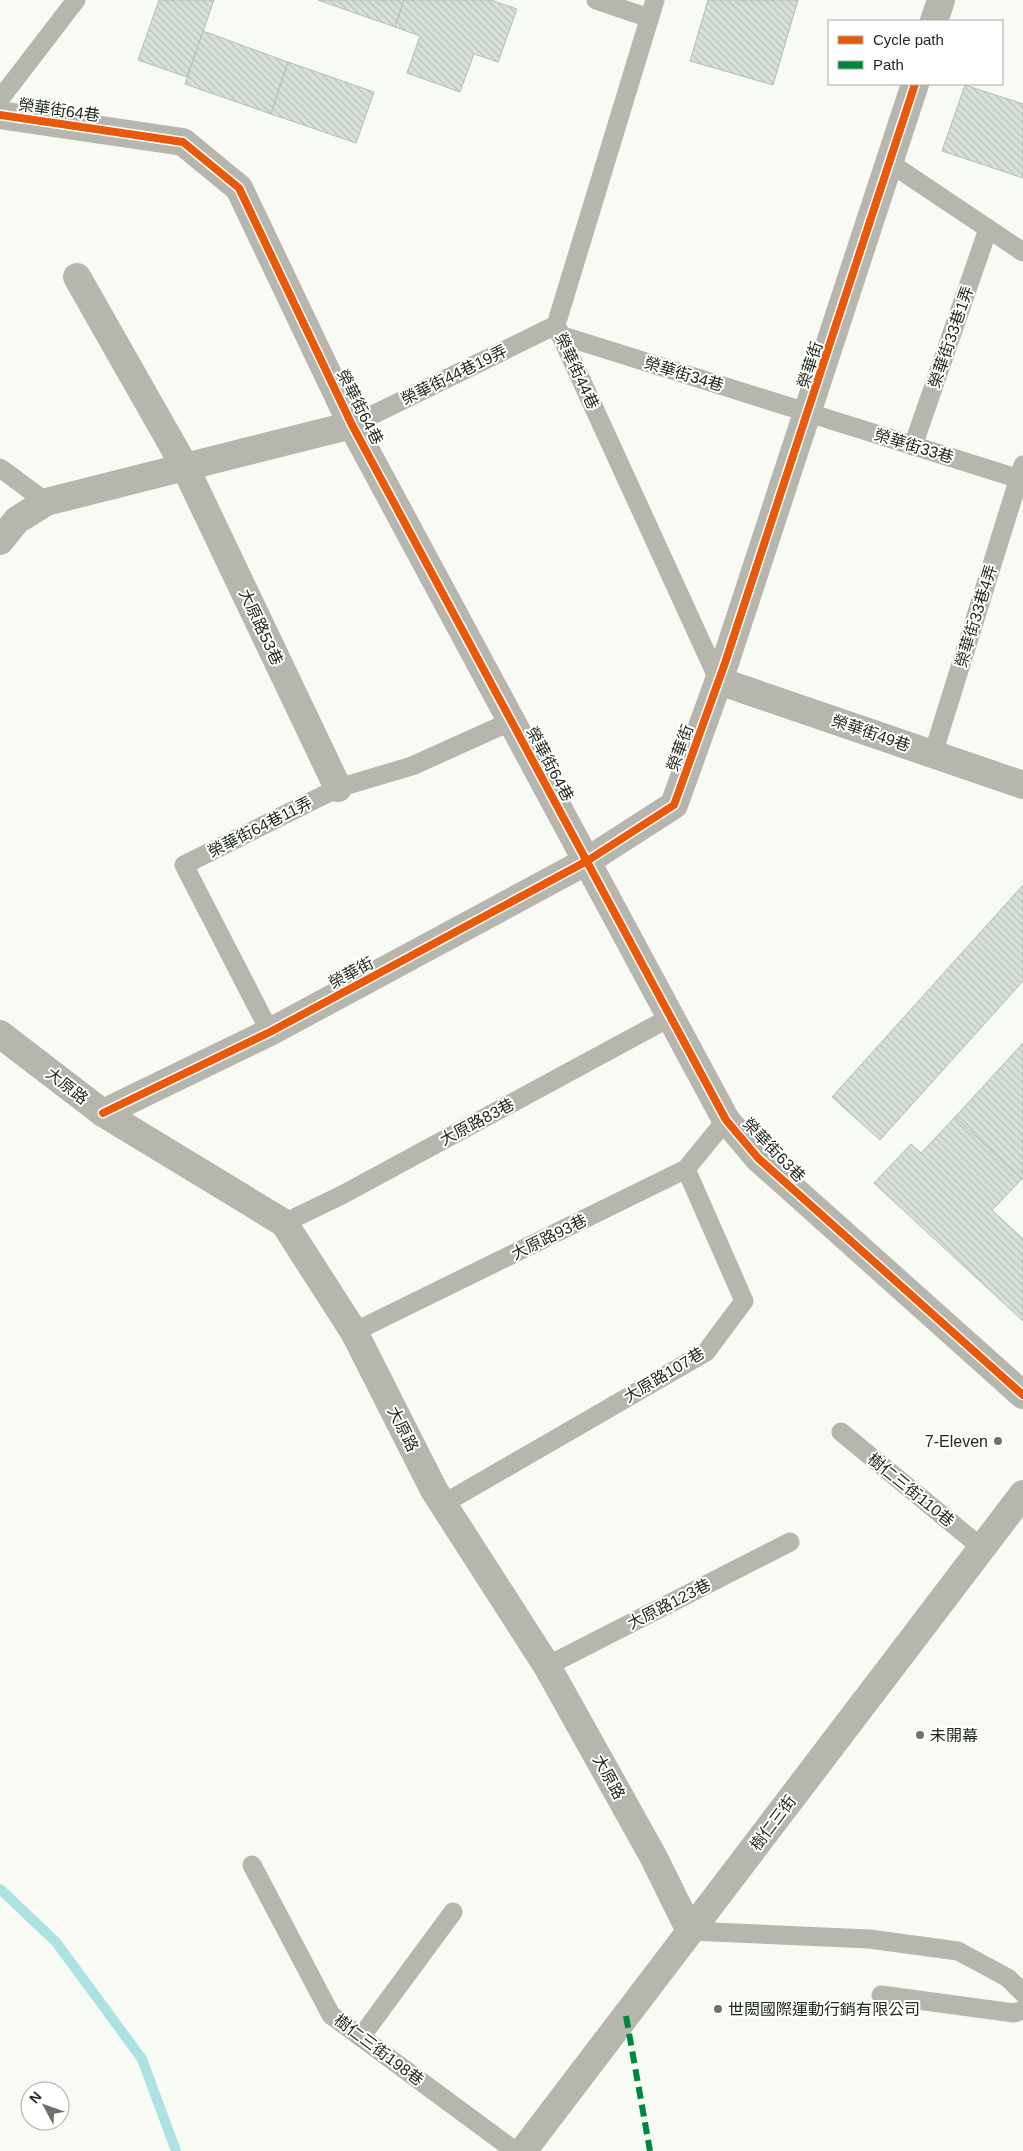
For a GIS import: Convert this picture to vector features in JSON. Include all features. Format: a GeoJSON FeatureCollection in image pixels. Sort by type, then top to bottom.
{"type":"FeatureCollection","features":[{"type":"Feature","properties":{"kind":"street"},"geometry":{"type":"LineString","coordinates":[[934,20],[941,0]]}},
{"type":"Feature","properties":{"kind":"street","name":"榮華街"},"geometry":{"type":"LineString","coordinates":[[103,1114],[270,1032],[587,861],[674,805],[719,680],[915,85]]}},
{"type":"Feature","properties":{"kind":"street","name":"榮華街64巷"},"geometry":{"type":"LineString","coordinates":[[0,115],[183,142],[239,188],[352,425],[587,861]]}},
{"type":"Feature","properties":{"kind":"street","name":"大原路53巷"},"geometry":{"type":"LineString","coordinates":[[76,277],[185,467],[338,788]]}},
{"type":"Feature","properties":{"kind":"street"},"geometry":{"type":"LineString","coordinates":[[0,541],[17,520],[46,502],[352,425]]}},
{"type":"Feature","properties":{"kind":"street","name":"榮華街49巷"},"geometry":{"type":"LineString","coordinates":[[719,680],[1023,785]]}},
{"type":"Feature","properties":{"kind":"street","name":"榮華街63巷"},"geometry":{"type":"LineString","coordinates":[[587,861],[669,1018],[726,1120],[758,1158],[1023,1395]]}},
{"type":"Feature","properties":{"kind":"street","name":"大原路"},"geometry":{"type":"LineString","coordinates":[[0,1034],[103,1114],[284,1223],[354,1332],[443,1504],[547,1666],[653,1856],[690,1931]]}},
{"type":"Feature","properties":{"kind":"street","name":"樹仁三街"},"geometry":{"type":"LineString","coordinates":[[523,2151],[982,1548],[1020,1505]]}},
{"type":"Feature","properties":{"kind":"lane","name":"榮華街64巷"},"geometry":{"type":"LineString","coordinates":[[0,99],[76,0]]}},
{"type":"Feature","properties":{"kind":"lane"},"geometry":{"type":"LineString","coordinates":[[596,0],[649,18]]}},
{"type":"Feature","properties":{"kind":"lane","name":"榮華街44巷"},"geometry":{"type":"LineString","coordinates":[[654,0],[558,330],[719,680]]}},
{"type":"Feature","properties":{"kind":"lane"},"geometry":{"type":"LineString","coordinates":[[890,163],[1023,252]]}},
{"type":"Feature","properties":{"kind":"lane","name":"榮華街33巷1弄"},"geometry":{"type":"LineString","coordinates":[[913,446],[988,229]]}},
{"type":"Feature","properties":{"kind":"lane","name":"榮華街34巷"},"geometry":{"type":"LineString","coordinates":[[558,330],[808,412]]}},
{"type":"Feature","properties":{"kind":"lane","name":"榮華街44巷19弄"},"geometry":{"type":"LineString","coordinates":[[352,425],[558,330]]}},
{"type":"Feature","properties":{"kind":"lane","name":"榮華街33巷"},"geometry":{"type":"LineString","coordinates":[[808,412],[913,446],[1022,474]]}},
{"type":"Feature","properties":{"kind":"lane"},"geometry":{"type":"LineString","coordinates":[[0,468],[46,502]]}},
{"type":"Feature","properties":{"kind":"lane","name":"榮華街33巷4弄"},"geometry":{"type":"LineString","coordinates":[[933,754],[1022,474]]}},
{"type":"Feature","properties":{"kind":"lane","name":"榮華街64巷11弄"},"geometry":{"type":"LineString","coordinates":[[270,1032],[184,865],[338,788],[412,766],[512,721]]}},
{"type":"Feature","properties":{"kind":"lane","name":"大原路83巷"},"geometry":{"type":"LineString","coordinates":[[284,1223],[342,1195],[669,1018]]}},
{"type":"Feature","properties":{"kind":"lane","name":"大原路93巷"},"geometry":{"type":"LineString","coordinates":[[354,1332],[686,1169],[726,1120]]}},
{"type":"Feature","properties":{"kind":"lane","name":"大原路107巷"},"geometry":{"type":"LineString","coordinates":[[443,1504],[706,1352],[744,1301],[686,1169]]}},
{"type":"Feature","properties":{"kind":"lane","name":"樹仁三街110巷"},"geometry":{"type":"LineString","coordinates":[[840,1432],[982,1548]]}},
{"type":"Feature","properties":{"kind":"lane","name":"大原路123巷"},"geometry":{"type":"LineString","coordinates":[[547,1666],[790,1542]]}},
{"type":"Feature","properties":{"kind":"lane","name":"樹仁三街198巷"},"geometry":{"type":"LineString","coordinates":[[252,1865],[331,2015],[515,2151]]}},
{"type":"Feature","properties":{"kind":"lane"},"geometry":{"type":"LineString","coordinates":[[361,2037],[452,1912]]}},
{"type":"Feature","properties":{"kind":"lane"},"geometry":{"type":"LineString","coordinates":[[690,1931],[869,1939],[958,1951],[1008,1978],[1023,1993]]}},
{"type":"Feature","properties":{"kind":"lane"},"geometry":{"type":"LineString","coordinates":[[881,1995],[1014,2012],[1023,2010]]}},
{"type":"Feature","properties":{"kind":"building"},"geometry":{"type":"Polygon","coordinates":[[[159,0],[214,0],[187,77],[138,60],[159,0]]]}},
{"type":"Feature","properties":{"kind":"building"},"geometry":{"type":"Polygon","coordinates":[[[318,0],[404,0],[395,27],[318,0]]]}},
{"type":"Feature","properties":{"kind":"building"},"geometry":{"type":"Polygon","coordinates":[[[404,0],[491,0],[517,9],[498,62],[474,54],[460,92],[407,73],[420,36],[395,27],[404,0]]]}},
{"type":"Feature","properties":{"kind":"building"},"geometry":{"type":"Polygon","coordinates":[[[708,0],[798,0],[773,85],[690,61],[708,0]]]}},
{"type":"Feature","properties":{"kind":"building"},"geometry":{"type":"Polygon","coordinates":[[[203,31],[288,62],[271,114],[185,84],[203,31]]]}},
{"type":"Feature","properties":{"kind":"building"},"geometry":{"type":"Polygon","coordinates":[[[288,62],[374,92],[356,143],[271,114],[288,62]]]}},
{"type":"Feature","properties":{"kind":"building"},"geometry":{"type":"Polygon","coordinates":[[[965,85],[1023,104],[1023,178],[942,151],[965,85]]]}},
{"type":"Feature","properties":{"kind":"building"},"geometry":{"type":"Polygon","coordinates":[[[1023,885],[1023,981],[880,1140],[832,1097],[1023,885]]]}},
{"type":"Feature","properties":{"kind":"building"},"geometry":{"type":"Polygon","coordinates":[[[1023,1043],[1023,1178],[1022,1179],[955,1117],[1023,1043]]]}},
{"type":"Feature","properties":{"kind":"building"},"geometry":{"type":"Polygon","coordinates":[[[955,1117],[1022,1179],[992,1210],[1023,1239],[1023,1321],[874,1183],[911,1144],[921,1153],[955,1117]]]}},
{"type":"Feature","properties":{"kind":"waterway"},"geometry":{"type":"LineString","coordinates":[[0,1889],[56,1942],[142,2059],[176,2151]]}},
{"type":"Feature","properties":{"kind":"marked path"},"geometry":{"type":"LineString","coordinates":[[626,2016],[650,2151]]}},
{"type":"Feature","properties":{"kind":"cycle path"},"geometry":{"type":"LineString","coordinates":[[103,1113],[270,1032],[587,861],[674,805],[725,663],[915,85]]}},
{"type":"Feature","properties":{"kind":"cycle path"},"geometry":{"type":"LineString","coordinates":[[0,115],[183,142],[239,188],[352,425],[726,1120],[758,1158],[1023,1395]]}},
{"type":"Feature","properties":{"kind":"place","name":"7-Eleven"},"geometry":{"type":"Point","coordinates":[998,1441]}},
{"type":"Feature","properties":{"kind":"place","name":"未開幕"},"geometry":{"type":"Point","coordinates":[920,1735]}},
{"type":"Feature","properties":{"kind":"place","name":"世閎國際運動行銷有限公司"},"geometry":{"type":"Point","coordinates":[718,2009]}}]}
